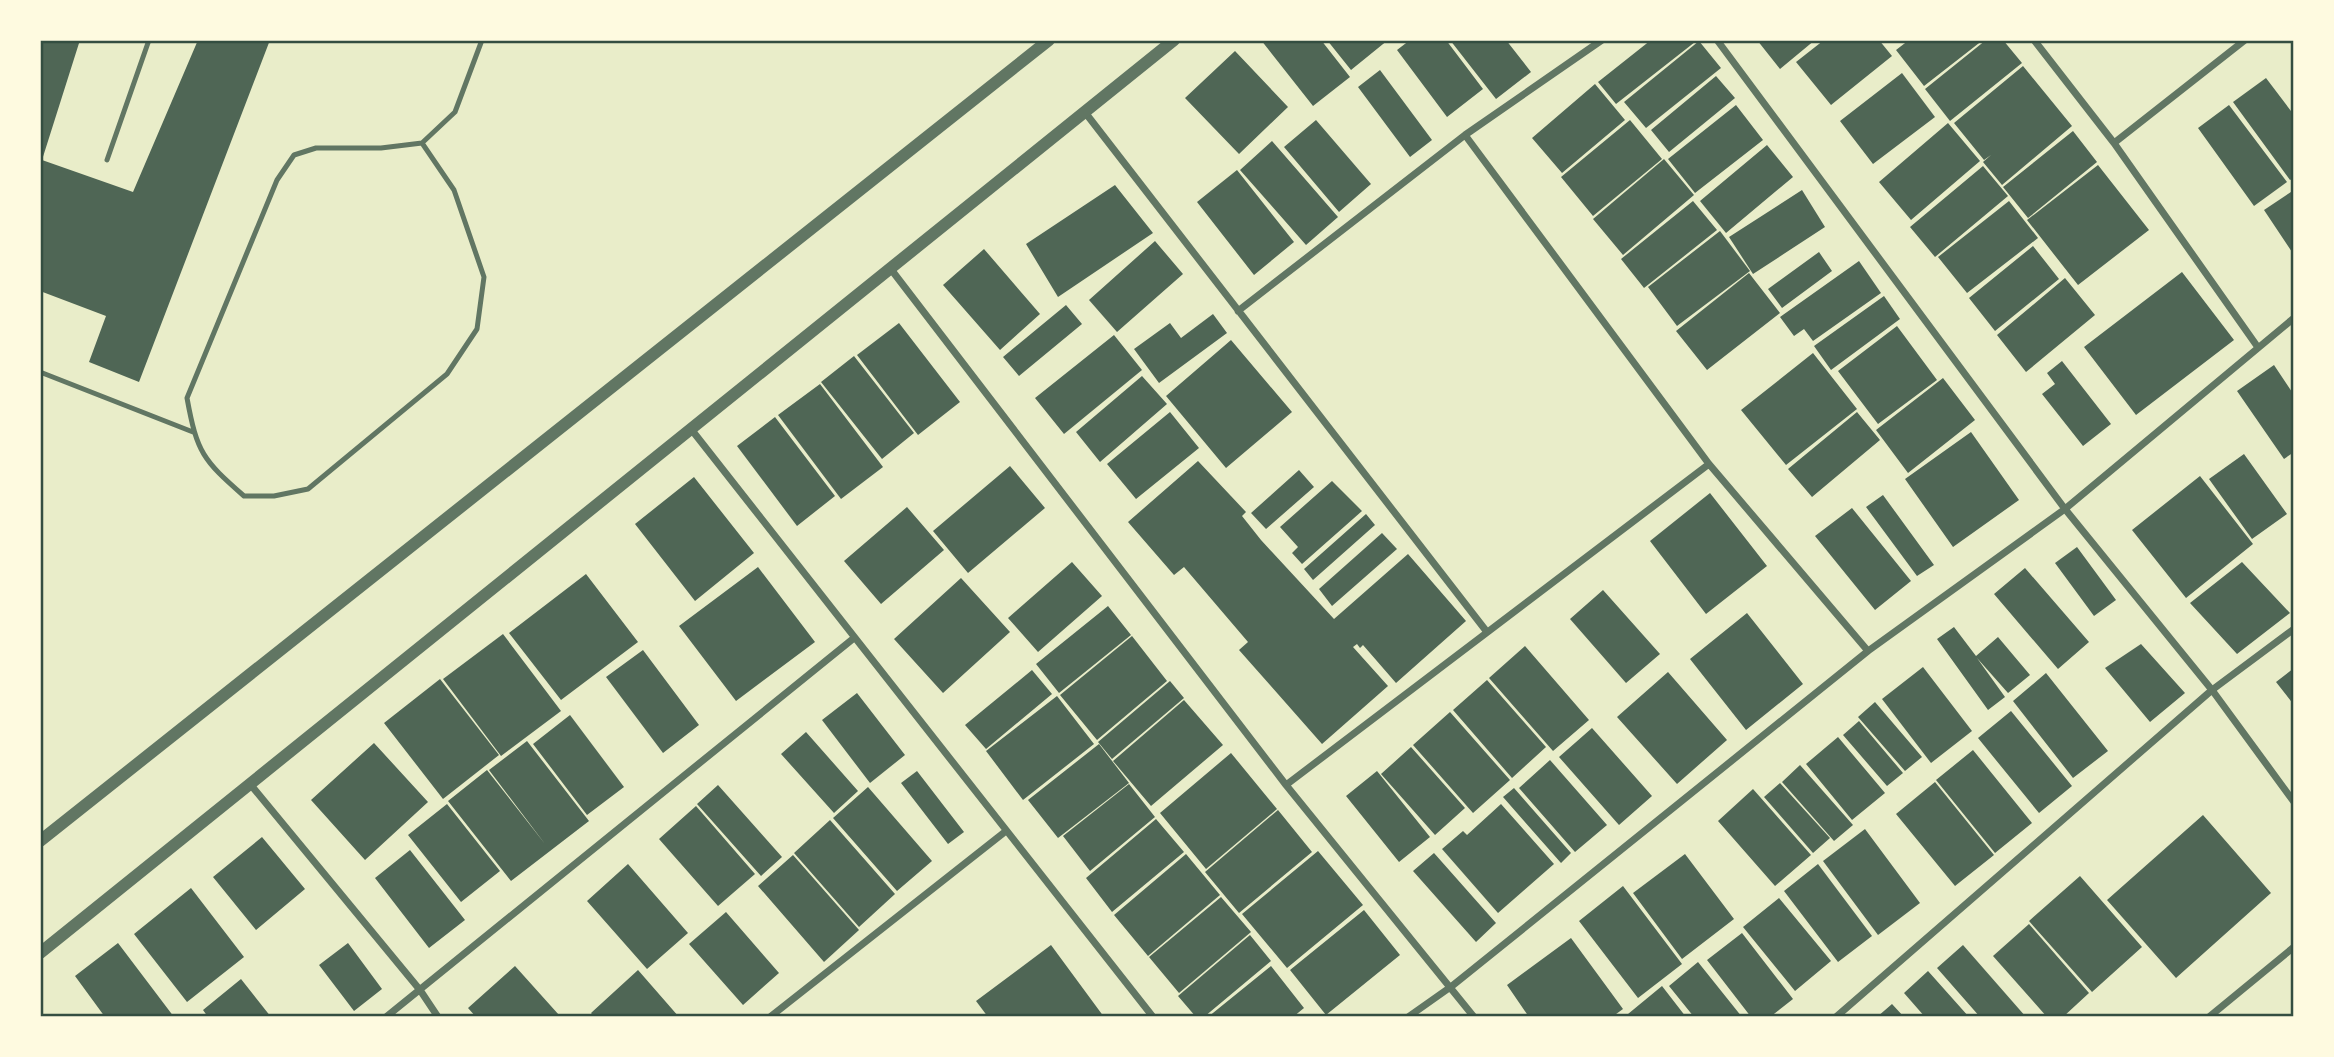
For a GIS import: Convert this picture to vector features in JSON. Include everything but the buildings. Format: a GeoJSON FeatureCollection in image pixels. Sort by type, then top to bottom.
{"type":"FeatureCollection","features":[{"type":"Feature","properties":{"kind":"street"},"geometry":{"type":"LineString","coordinates":[[40,841],[1049,40]]}},
{"type":"Feature","properties":{"kind":"street"},"geometry":{"type":"LineString","coordinates":[[40,953],[1174,40]]}},
{"type":"Feature","properties":{"kind":"street"},"geometry":{"type":"LineString","coordinates":[[1238,311],[1465,135],[1602,40]]}},
{"type":"Feature","properties":{"kind":"street"},"geometry":{"type":"LineString","coordinates":[[1717,40],[2065,509],[2212,690],[2294,802]]}},
{"type":"Feature","properties":{"kind":"street"},"geometry":{"type":"LineString","coordinates":[[2034,40],[2114,143],[2257,346]]}},
{"type":"Feature","properties":{"kind":"street"},"geometry":{"type":"LineString","coordinates":[[2114,143],[2245,40]]}},
{"type":"Feature","properties":{"kind":"street"},"geometry":{"type":"LineString","coordinates":[[1084,111],[1487,632]]}},
{"type":"Feature","properties":{"kind":"street"},"geometry":{"type":"LineString","coordinates":[[1465,135],[1709,464],[1868,652]]}},
{"type":"Feature","properties":{"kind":"street"},"geometry":{"type":"LineString","coordinates":[[890,268],[1286,785],[1452,986],[1474,1017]]}},
{"type":"Feature","properties":{"kind":"street"},"geometry":{"type":"LineString","coordinates":[[1408,1017],[1452,986],[1868,652],[2065,509],[2257,346],[2294,318]]}},
{"type":"Feature","properties":{"kind":"street"},"geometry":{"type":"LineString","coordinates":[[691,429],[1153,1017]]}},
{"type":"Feature","properties":{"kind":"street"},"geometry":{"type":"LineString","coordinates":[[1286,785],[1709,464]]}},
{"type":"Feature","properties":{"kind":"street"},"geometry":{"type":"LineString","coordinates":[[1836,1017],[2212,690],[2294,629]]}},
{"type":"Feature","properties":{"kind":"street"},"geometry":{"type":"LineString","coordinates":[[386,1017],[854,639]]}},
{"type":"Feature","properties":{"kind":"street"},"geometry":{"type":"LineString","coordinates":[[250,784],[420,990],[438,1017]]}},
{"type":"Feature","properties":{"kind":"street"},"geometry":{"type":"LineString","coordinates":[[770,1017],[1006,831]]}},
{"type":"Feature","properties":{"kind":"street"},"geometry":{"type":"LineString","coordinates":[[2209,1017],[2294,947]]}},
{"type":"Feature","properties":{"kind":"lane"},"geometry":{"type":"LineString","coordinates":[[107,160],[149,40]]}},
{"type":"Feature","properties":{"kind":"lane"},"geometry":{"type":"LineString","coordinates":[[422,143],[454,190],[484,277],[477,329],[447,374],[308,489],[274,496],[244,496],[207,464],[193,432],[187,398],[277,180],[294,155],[316,148],[381,148],[422,143],[455,112],[482,40]]}},
{"type":"Feature","properties":{"kind":"lane"},"geometry":{"type":"LineString","coordinates":[[40,372],[193,432]]}}]}
